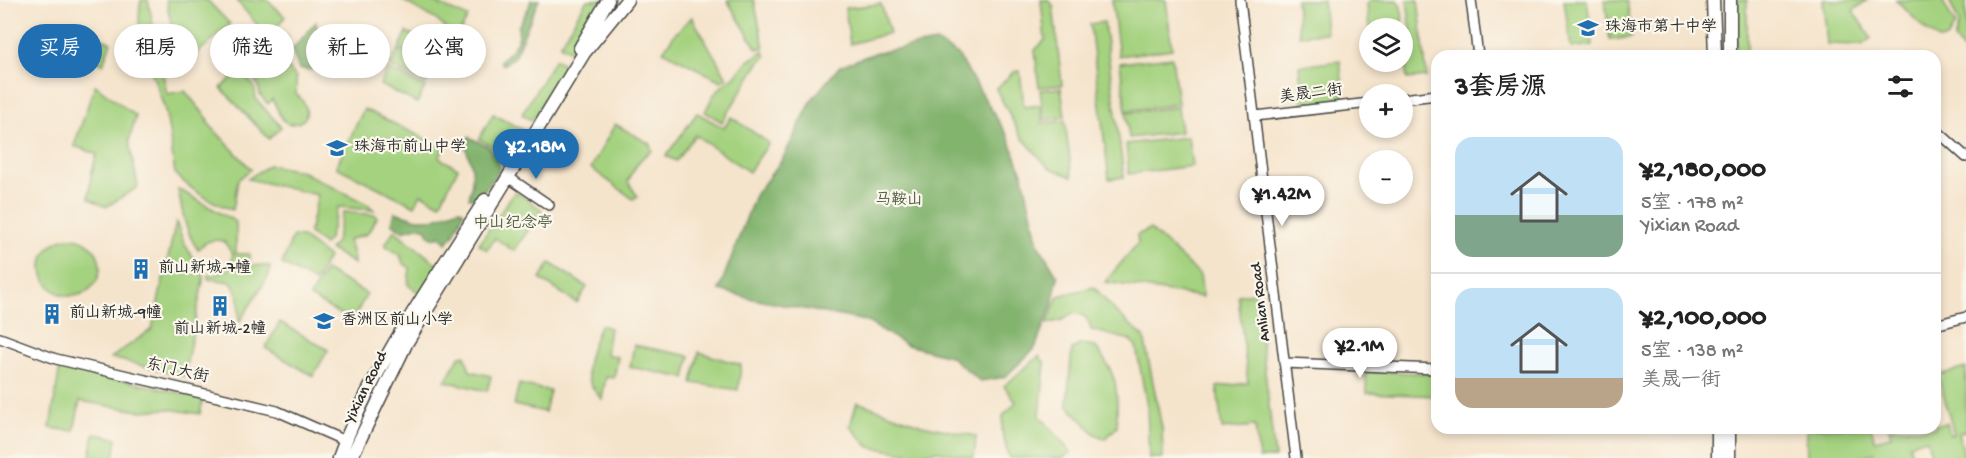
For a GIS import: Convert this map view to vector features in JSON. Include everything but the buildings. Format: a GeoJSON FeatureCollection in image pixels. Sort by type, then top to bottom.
{"type":"FeatureCollection","features":[{"type":"Feature","properties":{"kind":"main road","name":"Yixian Road"},"geometry":{"type":"LineString","coordinates":[[339,458],[368,391],[421,301],[608,0]]}},
{"type":"Feature","properties":{"kind":"main road","name":"Yixian Road"},"geometry":{"type":"LineString","coordinates":[[351,458],[408,342],[584,53],[627,0]]}},
{"type":"Feature","properties":{"kind":"main road"},"geometry":{"type":"LineString","coordinates":[[1713,0],[1715,50]]}},
{"type":"Feature","properties":{"kind":"main road"},"geometry":{"type":"LineString","coordinates":[[1730,0],[1730,50]]}},
{"type":"Feature","properties":{"kind":"main road"},"geometry":{"type":"LineString","coordinates":[[1718,434],[1718,458]]}},
{"type":"Feature","properties":{"kind":"main road"},"geometry":{"type":"LineString","coordinates":[[1729,434],[1729,458]]}},
{"type":"Feature","properties":{"kind":"street","name":"Anlian Road"},"geometry":{"type":"LineString","coordinates":[[1240,0],[1296,458]]}},
{"type":"Feature","properties":{"kind":"street"},"geometry":{"type":"LineString","coordinates":[[1471,0],[1477,50]]}},
{"type":"Feature","properties":{"kind":"street"},"geometry":{"type":"LineString","coordinates":[[1413,98],[1431,96]]}},
{"type":"Feature","properties":{"kind":"street","name":"美晟二街"},"geometry":{"type":"LineString","coordinates":[[1255,116],[1359,104]]}},
{"type":"Feature","properties":{"kind":"street"},"geometry":{"type":"LineString","coordinates":[[1941,134],[1966,157]]}},
{"type":"Feature","properties":{"kind":"street"},"geometry":{"type":"LineString","coordinates":[[508,177],[549,205]]}},
{"type":"Feature","properties":{"kind":"street"},"geometry":{"type":"LineString","coordinates":[[1941,323],[1966,317]]}},
{"type":"Feature","properties":{"kind":"street","name":"东门大街"},"geometry":{"type":"LineString","coordinates":[[0,338],[56,359],[278,411],[345,441]]}},
{"type":"Feature","properties":{"kind":"street"},"geometry":{"type":"LineString","coordinates":[[1284,363],[1431,369]]}},
{"type":"Feature","properties":{"kind":"green space"},"geometry":{"type":"Polygon","coordinates":[[[141,0],[148,0],[153,24],[140,24],[141,0]]]}},
{"type":"Feature","properties":{"kind":"green space"},"geometry":{"type":"Polygon","coordinates":[[[166,0],[207,0],[230,24],[210,24],[210,42],[198,53],[198,24],[171,24],[166,0]]]}},
{"type":"Feature","properties":{"kind":"green space"},"geometry":{"type":"Polygon","coordinates":[[[236,0],[268,0],[285,17],[279,24],[257,24],[236,0]]]}},
{"type":"Feature","properties":{"kind":"green space"},"geometry":{"type":"Polygon","coordinates":[[[402,0],[429,0],[468,17],[464,24],[441,24],[402,0]]]}},
{"type":"Feature","properties":{"kind":"green space"},"geometry":{"type":"Polygon","coordinates":[[[531,0],[539,0],[514,57],[503,65],[500,61],[513,48],[519,36],[518,27],[531,0]]]}},
{"type":"Feature","properties":{"kind":"green space"},"geometry":{"type":"Polygon","coordinates":[[[587,0],[604,0],[572,52],[560,45],[587,0]]]}},
{"type":"Feature","properties":{"kind":"green space"},"geometry":{"type":"Polygon","coordinates":[[[727,0],[754,0],[764,47],[757,49],[727,0]]]}},
{"type":"Feature","properties":{"kind":"green space"},"geometry":{"type":"Polygon","coordinates":[[[1041,0],[1048,0],[1053,5],[1062,85],[1039,87],[1035,50],[1045,40],[1041,0]]]}},
{"type":"Feature","properties":{"kind":"green space"},"geometry":{"type":"Polygon","coordinates":[[[1112,0],[1166,0],[1172,49],[1119,56],[1112,0]]]}},
{"type":"Feature","properties":{"kind":"green space"},"geometry":{"type":"Polygon","coordinates":[[[1296,0],[1323,0],[1326,33],[1299,35],[1296,0]]]}},
{"type":"Feature","properties":{"kind":"green space"},"geometry":{"type":"Polygon","coordinates":[[[1371,0],[1397,0],[1402,18],[1368,18],[1367,3],[1371,0]]]}},
{"type":"Feature","properties":{"kind":"green space"},"geometry":{"type":"Polygon","coordinates":[[[1407,0],[1418,0],[1427,77],[1407,79],[1406,72],[1413,72],[1413,18],[1409,18],[1407,0]]]}},
{"type":"Feature","properties":{"kind":"green space"},"geometry":{"type":"Polygon","coordinates":[[[1564,0],[1587,0],[1593,45],[1571,48],[1564,0]]]}},
{"type":"Feature","properties":{"kind":"green space"},"geometry":{"type":"Polygon","coordinates":[[[1605,0],[1627,0],[1632,37],[1610,40],[1605,0]]]}},
{"type":"Feature","properties":{"kind":"green space"},"geometry":{"type":"Polygon","coordinates":[[[1736,0],[1747,0],[1747,50],[1736,50],[1736,0]]]}},
{"type":"Feature","properties":{"kind":"green space"},"geometry":{"type":"Polygon","coordinates":[[[1823,0],[1867,0],[1853,11],[1871,38],[1862,45],[1827,44],[1823,0]]]}},
{"type":"Feature","properties":{"kind":"green space"},"geometry":{"type":"Polygon","coordinates":[[[1896,0],[1942,0],[1955,24],[1948,38],[1940,40],[1927,31],[1896,0]]]}},
{"type":"Feature","properties":{"kind":"green space"},"geometry":{"type":"Polygon","coordinates":[[[1949,0],[1966,0],[1966,53],[1954,39],[1959,23],[1949,0]]]}},
{"type":"Feature","properties":{"kind":"green space"},"geometry":{"type":"Polygon","coordinates":[[[881,4],[890,33],[850,44],[845,8],[881,4]]]}},
{"type":"Feature","properties":{"kind":"green space"},"geometry":{"type":"Polygon","coordinates":[[[692,17],[727,78],[721,81],[663,51],[675,34],[692,17]]]}},
{"type":"Feature","properties":{"kind":"green space"},"geometry":{"type":"Polygon","coordinates":[[[1104,22],[1124,177],[1109,179],[1090,24],[1104,22]]]}},
{"type":"Feature","properties":{"kind":"green space"},"geometry":{"type":"Polygon","coordinates":[[[306,34],[306,70],[299,69],[294,48],[306,34]]]}},
{"type":"Feature","properties":{"kind":"green space"},"geometry":{"type":"Polygon","coordinates":[[[102,39],[111,42],[102,64],[102,39]]]}},
{"type":"Feature","properties":{"kind":"green space","name":"马鞍山"},"geometry":{"type":"Polygon","coordinates":[[[936,42],[958,55],[1009,138],[1023,176],[1038,244],[1058,277],[1052,305],[1035,348],[1005,377],[980,381],[950,356],[907,345],[866,321],[719,290],[755,195],[782,160],[813,98],[840,66],[875,53],[936,42]]]}},
{"type":"Feature","properties":{"kind":"green space"},"geometry":{"type":"Polygon","coordinates":[[[398,50],[402,52],[402,72],[390,66],[398,50]]]}},
{"type":"Feature","properties":{"kind":"green space"},"geometry":{"type":"Polygon","coordinates":[[[764,51],[766,57],[760,61],[722,122],[705,112],[713,96],[723,85],[735,76],[747,62],[764,51]]]}},
{"type":"Feature","properties":{"kind":"green space"},"geometry":{"type":"Polygon","coordinates":[[[1172,57],[1178,104],[1126,111],[1120,63],[1172,57]]]}},
{"type":"Feature","properties":{"kind":"green space"},"geometry":{"type":"Polygon","coordinates":[[[555,59],[566,66],[532,121],[522,114],[555,59]]]}},
{"type":"Feature","properties":{"kind":"green space"},"geometry":{"type":"Polygon","coordinates":[[[1340,61],[1344,99],[1303,104],[1299,66],[1340,61]]]}},
{"type":"Feature","properties":{"kind":"green space"},"geometry":{"type":"Polygon","coordinates":[[[390,70],[402,76],[402,78],[425,87],[417,103],[380,85],[384,78],[390,78],[390,70]]]}},
{"type":"Feature","properties":{"kind":"green space"},"geometry":{"type":"Polygon","coordinates":[[[1020,71],[1024,107],[1040,105],[1042,123],[1065,121],[1072,177],[1048,167],[1021,136],[996,89],[1014,72],[1020,71]]]}},
{"type":"Feature","properties":{"kind":"green space"},"geometry":{"type":"Polygon","coordinates":[[[294,75],[296,94],[306,109],[305,118],[288,124],[280,115],[272,99],[268,104],[260,95],[258,84],[252,78],[294,78],[294,75]]]}},
{"type":"Feature","properties":{"kind":"green space"},"geometry":{"type":"Polygon","coordinates":[[[154,78],[164,78],[167,94],[185,91],[209,120],[207,122],[251,169],[238,180],[233,210],[201,195],[175,173],[169,129],[154,78]]]}},
{"type":"Feature","properties":{"kind":"green space"},"geometry":{"type":"Polygon","coordinates":[[[232,78],[247,78],[254,86],[256,99],[281,127],[269,139],[221,88],[232,78]]]}},
{"type":"Feature","properties":{"kind":"green space"},"geometry":{"type":"Polygon","coordinates":[[[414,78],[429,78],[426,84],[414,78]]]}},
{"type":"Feature","properties":{"kind":"green space"},"geometry":{"type":"Polygon","coordinates":[[[95,85],[136,116],[129,141],[138,187],[106,207],[89,198],[91,175],[97,154],[74,146],[95,85]]]}},
{"type":"Feature","properties":{"kind":"green space"},"geometry":{"type":"Polygon","coordinates":[[[1061,88],[1065,117],[1044,120],[1040,90],[1061,88]]]}},
{"type":"Feature","properties":{"kind":"green space"},"geometry":{"type":"Polygon","coordinates":[[[1178,107],[1181,132],[1129,138],[1126,113],[1178,107]]]}},
{"type":"Feature","properties":{"kind":"green space"},"geometry":{"type":"Polygon","coordinates":[[[364,109],[444,148],[439,158],[458,168],[440,204],[421,194],[415,206],[336,167],[364,109]]]}},
{"type":"Feature","properties":{"kind":"green space"},"geometry":{"type":"Polygon","coordinates":[[[697,113],[724,128],[731,117],[769,143],[749,172],[695,135],[676,161],[666,156],[697,113]]]}},
{"type":"Feature","properties":{"kind":"green space"},"geometry":{"type":"Polygon","coordinates":[[[493,114],[523,130],[509,156],[479,139],[493,114]]]}},
{"type":"Feature","properties":{"kind":"green space"},"geometry":{"type":"Polygon","coordinates":[[[615,124],[650,144],[652,151],[640,160],[628,182],[638,197],[633,199],[591,168],[615,124]]]}},
{"type":"Feature","properties":{"kind":"green space"},"geometry":{"type":"Polygon","coordinates":[[[469,137],[490,148],[500,167],[478,198],[469,198],[472,169],[463,141],[469,137]]]}},
{"type":"Feature","properties":{"kind":"green space"},"geometry":{"type":"Polygon","coordinates":[[[1188,137],[1192,166],[1129,174],[1126,144],[1188,137]]]}},
{"type":"Feature","properties":{"kind":"green space"},"geometry":{"type":"Polygon","coordinates":[[[269,165],[301,171],[369,205],[374,210],[338,207],[329,239],[324,245],[309,233],[318,195],[248,179],[269,165]]]}},
{"type":"Feature","properties":{"kind":"green space"},"geometry":{"type":"Polygon","coordinates":[[[178,189],[236,222],[236,254],[250,254],[250,265],[270,266],[269,275],[239,323],[239,297],[231,282],[208,279],[208,275],[216,275],[229,269],[233,255],[224,241],[209,241],[198,250],[187,228],[178,189]]]}},
{"type":"Feature","properties":{"kind":"green space","name":"中山纪念亭"},"geometry":{"type":"Polygon","coordinates":[[[515,191],[542,210],[514,251],[495,238],[487,250],[479,244],[515,191]]]}},
{"type":"Feature","properties":{"kind":"green space"},"geometry":{"type":"Polygon","coordinates":[[[459,209],[464,212],[453,236],[446,243],[440,236],[434,238],[429,235],[426,228],[417,227],[402,231],[392,223],[395,212],[417,219],[433,219],[459,209]]]}},
{"type":"Feature","properties":{"kind":"green space"},"geometry":{"type":"Polygon","coordinates":[[[343,212],[376,215],[377,218],[367,234],[348,240],[354,264],[330,249],[336,242],[343,212]]]}},
{"type":"Feature","properties":{"kind":"green space"},"geometry":{"type":"Polygon","coordinates":[[[176,222],[184,243],[204,276],[184,376],[111,358],[152,329],[176,222]]]}},
{"type":"Feature","properties":{"kind":"green space"},"geometry":{"type":"Polygon","coordinates":[[[1150,229],[1200,275],[1203,297],[1105,282],[1138,243],[1137,235],[1150,229]]]}},
{"type":"Feature","properties":{"kind":"green space"},"geometry":{"type":"Polygon","coordinates":[[[394,230],[438,265],[422,295],[408,285],[410,268],[403,263],[400,255],[385,245],[394,230]]]}},
{"type":"Feature","properties":{"kind":"green space"},"geometry":{"type":"Polygon","coordinates":[[[293,236],[302,237],[328,257],[315,282],[282,264],[293,236]]]}},
{"type":"Feature","properties":{"kind":"green space"},"geometry":{"type":"Polygon","coordinates":[[[65,238],[77,238],[92,246],[100,261],[100,273],[92,288],[77,296],[65,296],[50,288],[42,273],[42,261],[50,246],[65,238]]]}},
{"type":"Feature","properties":{"kind":"green space"},"geometry":{"type":"Polygon","coordinates":[[[550,263],[587,287],[577,303],[540,279],[550,263]]]}},
{"type":"Feature","properties":{"kind":"green space"},"geometry":{"type":"Polygon","coordinates":[[[325,270],[367,294],[352,321],[310,297],[325,270]]]}},
{"type":"Feature","properties":{"kind":"green space"},"geometry":{"type":"Polygon","coordinates":[[[1094,287],[1115,311],[1144,337],[1162,428],[1163,458],[1149,458],[1147,406],[1136,346],[1130,340],[1091,330],[1086,318],[1073,313],[1062,320],[1047,324],[1058,296],[1094,287]]]}},
{"type":"Feature","properties":{"kind":"green space"},"geometry":{"type":"Polygon","coordinates":[[[1256,293],[1275,458],[1259,458],[1255,426],[1222,429],[1217,387],[1248,383],[1238,295],[1256,293]]]}},
{"type":"Feature","properties":{"kind":"green space"},"geometry":{"type":"Polygon","coordinates":[[[280,322],[328,350],[313,376],[265,348],[280,322]]]}},
{"type":"Feature","properties":{"kind":"green space"},"geometry":{"type":"Polygon","coordinates":[[[600,325],[610,328],[606,354],[618,357],[614,378],[606,377],[602,399],[589,381],[587,372],[589,355],[600,325]]]}},
{"type":"Feature","properties":{"kind":"green space"},"geometry":{"type":"Polygon","coordinates":[[[1082,344],[1095,346],[1109,367],[1115,384],[1117,427],[1105,439],[1095,434],[1067,405],[1072,349],[1082,344]]]}},
{"type":"Feature","properties":{"kind":"green space"},"geometry":{"type":"Polygon","coordinates":[[[634,345],[690,356],[685,378],[630,367],[634,345]]]}},
{"type":"Feature","properties":{"kind":"green space"},"geometry":{"type":"Polygon","coordinates":[[[699,352],[741,365],[738,390],[692,383],[699,352]]]}},
{"type":"Feature","properties":{"kind":"green space"},"geometry":{"type":"Polygon","coordinates":[[[465,355],[470,371],[491,376],[487,391],[445,381],[459,357],[465,355]]]}},
{"type":"Feature","properties":{"kind":"green space"},"geometry":{"type":"Polygon","coordinates":[[[1039,356],[1045,363],[1040,416],[1071,452],[1063,458],[1009,458],[1002,432],[1003,416],[1016,402],[1004,386],[1039,356]]]}},
{"type":"Feature","properties":{"kind":"green space"},"geometry":{"type":"Polygon","coordinates":[[[60,366],[203,398],[200,414],[169,409],[139,411],[80,401],[74,431],[50,428],[60,366]]]}},
{"type":"Feature","properties":{"kind":"green space"},"geometry":{"type":"Polygon","coordinates":[[[1966,368],[1966,431],[1959,433],[1965,458],[1932,458],[1927,439],[1909,444],[1913,458],[1875,458],[1873,453],[1859,458],[1807,458],[1806,434],[1873,434],[1875,440],[1891,436],[1890,434],[1941,434],[1941,424],[1947,423],[1950,435],[1954,434],[1941,386],[1941,374],[1966,368]]]}},
{"type":"Feature","properties":{"kind":"green space"},"geometry":{"type":"Polygon","coordinates":[[[1365,371],[1431,374],[1431,396],[1367,393],[1365,371]]]}},
{"type":"Feature","properties":{"kind":"green space"},"geometry":{"type":"Polygon","coordinates":[[[519,384],[550,391],[545,412],[514,405],[519,384]]]}},
{"type":"Feature","properties":{"kind":"green space"},"geometry":{"type":"Polygon","coordinates":[[[857,402],[922,425],[976,436],[974,458],[938,451],[912,454],[869,447],[850,426],[857,402]]]}},
{"type":"Feature","properties":{"kind":"green space"},"geometry":{"type":"Polygon","coordinates":[[[94,434],[117,438],[114,458],[90,458],[94,434]]]}},
{"type":"Feature","properties":{"kind":"place","name":"珠海市第十中学"},"geometry":{"type":"Point","coordinates":[1588,28]}},
{"type":"Feature","properties":{"kind":"place","name":"珠海市前山中学"},"geometry":{"type":"Point","coordinates":[337,148]}},
{"type":"Feature","properties":{"kind":"place","name":"前山新城-7幢"},"geometry":{"type":"Point","coordinates":[141,269]}},
{"type":"Feature","properties":{"kind":"place","name":"前山新城-2幢"},"geometry":{"type":"Point","coordinates":[220,306]}},
{"type":"Feature","properties":{"kind":"place","name":"前山新城-9幢"},"geometry":{"type":"Point","coordinates":[52,314]}},
{"type":"Feature","properties":{"kind":"place","name":"香洲区前山小学"},"geometry":{"type":"Point","coordinates":[324,321]}}]}
